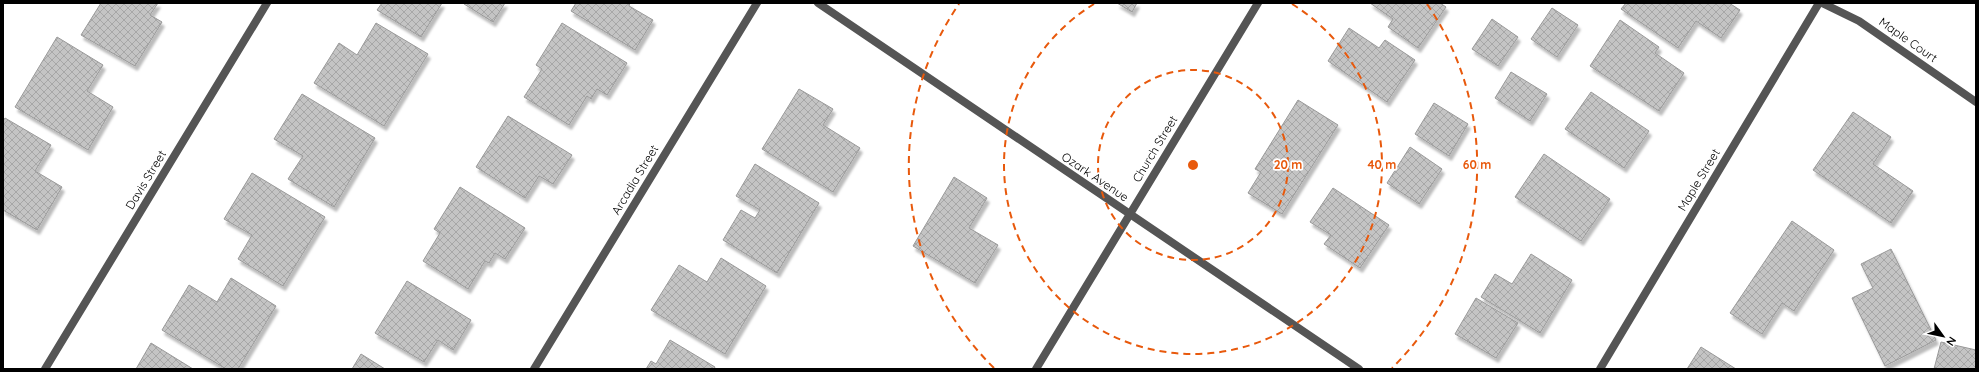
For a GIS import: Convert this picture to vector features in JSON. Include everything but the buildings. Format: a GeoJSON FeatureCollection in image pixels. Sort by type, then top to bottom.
{"type":"FeatureCollection","features":[{"type":"Feature","properties":{"kind":"street","name":"Davis Street"},"geometry":{"type":"LineString","coordinates":[[45,369],[268,3]]}},
{"type":"Feature","properties":{"kind":"street","name":"Arcadia Street"},"geometry":{"type":"LineString","coordinates":[[534,369],[757,3]]}},
{"type":"Feature","properties":{"kind":"street","name":"Ozark Avenue"},"geometry":{"type":"LineString","coordinates":[[818,3],[1359,369]]}},
{"type":"Feature","properties":{"kind":"street","name":"Church Street"},"geometry":{"type":"LineString","coordinates":[[1036,369],[1258,3]]}},
{"type":"Feature","properties":{"kind":"street","name":"Maple Street"},"geometry":{"type":"LineString","coordinates":[[1600,369],[1819,3]]}},
{"type":"Feature","properties":{"kind":"street","name":"Maple Court"},"geometry":{"type":"LineString","coordinates":[[1822,3],[1859,21],[1976,102]]}}]}
